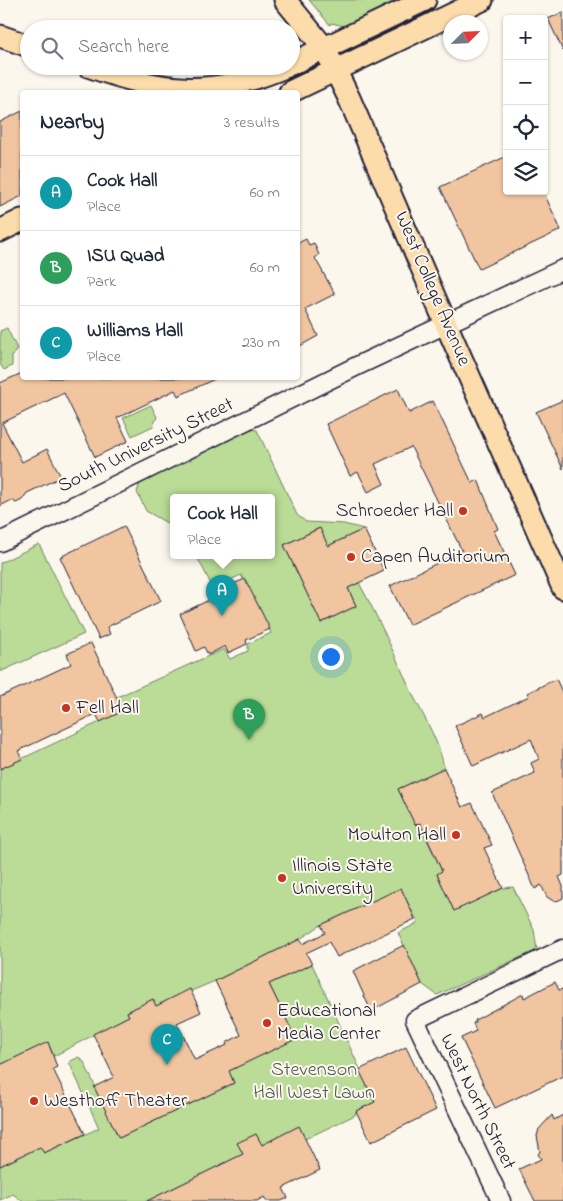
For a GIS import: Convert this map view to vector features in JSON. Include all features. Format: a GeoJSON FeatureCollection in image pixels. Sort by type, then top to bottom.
{"type":"FeatureCollection","features":[{"type":"Feature","properties":{"kind":"main road","name":"West College Avenue"},"geometry":{"type":"LineString","coordinates":[[285,0],[325,49],[336,71],[375,155],[446,324],[563,588]]}},
{"type":"Feature","properties":{"kind":"main road"},"geometry":{"type":"LineString","coordinates":[[300,60],[425,0]]}},
{"type":"Feature","properties":{"kind":"main road"},"geometry":{"type":"LineString","coordinates":[[294,90],[482,0]]}},
{"type":"Feature","properties":{"kind":"main road"},"geometry":{"type":"LineString","coordinates":[[0,36],[20,43]]}},
{"type":"Feature","properties":{"kind":"main road"},"geometry":{"type":"LineString","coordinates":[[114,75],[141,84],[196,90],[245,82],[263,75]]}},
{"type":"Feature","properties":{"kind":"main road"},"geometry":{"type":"LineString","coordinates":[[0,231],[20,221]]}},
{"type":"Feature","properties":{"kind":"street","name":"South University Street"},"geometry":{"type":"LineString","coordinates":[[0,542],[446,324],[563,269]]}},
{"type":"Feature","properties":{"kind":"street","name":"West North Street"},"geometry":{"type":"LineString","coordinates":[[501,1201],[415,1020],[563,949]]}},
{"type":"Feature","properties":{"kind":"green space"},"geometry":{"type":"Polygon","coordinates":[[[309,0],[406,0],[349,27],[331,23],[330,25],[309,0]]]}},
{"type":"Feature","properties":{"kind":"green space"},"geometry":{"type":"Polygon","coordinates":[[[7,328],[17,349],[12,356],[12,366],[4,370],[0,364],[0,331],[7,328]]]}},
{"type":"Feature","properties":{"kind":"green space"},"geometry":{"type":"Polygon","coordinates":[[[151,405],[157,417],[153,426],[132,436],[123,418],[151,405]]]}},
{"type":"Feature","properties":{"kind":"green space"},"geometry":{"type":"Polygon","coordinates":[[[249,429],[257,430],[297,515],[306,522],[344,524],[364,529],[328,546],[319,528],[284,545],[321,623],[356,606],[348,588],[359,583],[432,731],[444,768],[398,789],[415,824],[419,823],[442,871],[437,874],[454,910],[503,888],[513,887],[534,930],[537,950],[437,995],[422,984],[398,933],[418,923],[401,889],[321,925],[300,939],[215,981],[156,1006],[152,1000],[127,1012],[129,1016],[54,1056],[48,1043],[0,1065],[0,769],[123,711],[117,697],[224,649],[230,659],[248,651],[248,644],[271,633],[241,575],[213,588],[198,559],[275,559],[275,494],[170,494],[170,522],[167,523],[146,511],[137,492],[140,483],[249,429]]]}},
{"type":"Feature","properties":{"kind":"green space"},"geometry":{"type":"Polygon","coordinates":[[[39,544],[84,634],[0,672],[0,563],[39,544]]]}},
{"type":"Feature","properties":{"kind":"green space","name":"Stevenson Hall West Lawn"},"geometry":{"type":"Polygon","coordinates":[[[312,964],[375,1102],[356,1111],[355,1115],[305,1139],[299,1127],[147,1201],[22,1201],[13,1194],[0,1200],[0,1166],[40,1147],[44,1153],[99,1128],[69,1062],[79,1057],[84,1062],[119,1138],[234,1083],[228,1071],[295,1038],[269,984],[312,964]]]}},
{"type":"Feature","properties":{"kind":"building"},"geometry":{"type":"Polygon","coordinates":[[[563,12],[563,51],[548,19],[563,12]]]}},
{"type":"Feature","properties":{"kind":"building"},"geometry":{"type":"Polygon","coordinates":[[[20,112],[20,197],[0,207],[0,122],[20,112]]]}},
{"type":"Feature","properties":{"kind":"building"},"geometry":{"type":"Polygon","coordinates":[[[503,158],[503,195],[545,195],[561,230],[479,269],[440,187],[503,158]]]}},
{"type":"Feature","properties":{"kind":"building"},"geometry":{"type":"Polygon","coordinates":[[[306,239],[309,245],[314,243],[319,255],[315,258],[335,294],[305,309],[318,336],[300,346],[300,242],[306,239]]]}},
{"type":"Feature","properties":{"kind":"building"},"geometry":{"type":"Polygon","coordinates":[[[20,374],[20,380],[213,380],[178,396],[175,390],[117,418],[128,441],[95,457],[64,393],[2,423],[22,462],[47,449],[61,477],[27,493],[22,500],[16,503],[12,500],[0,506],[0,383],[20,374]]]}},
{"type":"Feature","properties":{"kind":"building","name":"Schroeder Hall"},"geometry":{"type":"Polygon","coordinates":[[[398,389],[409,413],[433,401],[472,483],[478,480],[498,529],[494,531],[515,575],[409,625],[390,586],[462,551],[411,447],[375,464],[384,484],[368,492],[358,472],[350,476],[326,424],[398,389]]]}},
{"type":"Feature","properties":{"kind":"building"},"geometry":{"type":"Polygon","coordinates":[[[563,400],[563,469],[536,412],[563,400]]]}},
{"type":"Feature","properties":{"kind":"building"},"geometry":{"type":"Polygon","coordinates":[[[124,526],[161,601],[107,627],[110,634],[99,639],[60,557],[124,526]]]}},
{"type":"Feature","properties":{"kind":"building"},"geometry":{"type":"Polygon","coordinates":[[[320,528],[328,546],[364,529],[384,571],[348,588],[356,606],[321,623],[284,545],[320,528]]]}},
{"type":"Feature","properties":{"kind":"building"},"geometry":{"type":"Polygon","coordinates":[[[245,579],[270,629],[246,640],[247,644],[228,653],[225,646],[208,655],[204,647],[196,651],[180,614],[209,600],[207,595],[245,579]]]}},
{"type":"Feature","properties":{"kind":"building","name":"Fell Hall"},"geometry":{"type":"Polygon","coordinates":[[[91,643],[123,711],[100,722],[96,714],[18,751],[22,759],[0,769],[0,697],[71,664],[67,654],[91,643]]]}},
{"type":"Feature","properties":{"kind":"building"},"geometry":{"type":"Polygon","coordinates":[[[556,679],[563,694],[563,875],[559,877],[563,886],[563,898],[555,902],[547,897],[541,885],[535,889],[492,793],[535,773],[531,763],[539,759],[531,739],[473,766],[455,726],[483,713],[485,717],[529,696],[527,693],[556,679]]]}},
{"type":"Feature","properties":{"kind":"building","name":"Moulton Hall"},"geometry":{"type":"Polygon","coordinates":[[[444,768],[462,807],[472,803],[492,845],[484,848],[503,888],[454,911],[437,874],[442,871],[420,823],[415,825],[398,789],[444,768]]]}},
{"type":"Feature","properties":{"kind":"building"},"geometry":{"type":"Polygon","coordinates":[[[401,888],[415,919],[337,957],[329,942],[306,953],[312,964],[269,984],[296,1039],[229,1071],[234,1083],[119,1138],[94,1087],[114,1077],[93,1034],[129,1016],[127,1012],[153,999],[156,1006],[190,989],[201,1012],[177,1023],[195,1060],[227,1045],[226,1043],[241,1035],[215,981],[300,939],[302,944],[325,933],[321,925],[401,888]]]}},
{"type":"Feature","properties":{"kind":"building"},"geometry":{"type":"Polygon","coordinates":[[[404,945],[422,984],[371,1011],[353,971],[404,945]]]}},
{"type":"Feature","properties":{"kind":"building"},"geometry":{"type":"Polygon","coordinates":[[[555,982],[559,990],[563,989],[563,1076],[495,1108],[461,1038],[476,1031],[473,1023],[476,1022],[475,1020],[523,994],[524,998],[555,982]]]}},
{"type":"Feature","properties":{"kind":"building","name":"Westhoff Theater"},"geometry":{"type":"Polygon","coordinates":[[[48,1042],[57,1067],[53,1069],[85,1134],[44,1153],[40,1147],[0,1166],[0,1065],[48,1042]]]}},
{"type":"Feature","properties":{"kind":"building"},"geometry":{"type":"Polygon","coordinates":[[[406,1047],[436,1110],[371,1142],[356,1111],[375,1102],[359,1070],[406,1047]]]}},
{"type":"Feature","properties":{"kind":"building"},"geometry":{"type":"Polygon","coordinates":[[[552,1115],[554,1120],[563,1115],[563,1201],[535,1201],[519,1169],[541,1159],[538,1154],[540,1152],[537,1136],[539,1129],[552,1115]]]}},
{"type":"Feature","properties":{"kind":"building"},"geometry":{"type":"Polygon","coordinates":[[[299,1126],[320,1170],[283,1188],[288,1198],[281,1201],[266,1201],[264,1197],[257,1201],[147,1201],[243,1154],[237,1143],[256,1134],[262,1145],[299,1126]]]}},
{"type":"Feature","properties":{"kind":"place","name":"Schroeder Hall"},"geometry":{"type":"Point","coordinates":[463,511]}},
{"type":"Feature","properties":{"kind":"place","name":"Capen Auditorium"},"geometry":{"type":"Point","coordinates":[351,557]}},
{"type":"Feature","properties":{"kind":"place","name":"Cook Hall"},"geometry":{"type":"Point","coordinates":[222,616]}},
{"type":"Feature","properties":{"kind":"place","name":"Fell Hall"},"geometry":{"type":"Point","coordinates":[66,708]}},
{"type":"Feature","properties":{"kind":"place","name":"ISU Quad"},"geometry":{"type":"Point","coordinates":[249,740]}},
{"type":"Feature","properties":{"kind":"place","name":"Moulton Hall"},"geometry":{"type":"Point","coordinates":[456,835]}},
{"type":"Feature","properties":{"kind":"place","name":"Illinois State University"},"geometry":{"type":"Point","coordinates":[282,878]}},
{"type":"Feature","properties":{"kind":"place","name":"Educational Media Center"},"geometry":{"type":"Point","coordinates":[267,1023]}},
{"type":"Feature","properties":{"kind":"place","name":"Williams Hall"},"geometry":{"type":"Point","coordinates":[167,1065]}},
{"type":"Feature","properties":{"kind":"place","name":"Westhoff Theater"},"geometry":{"type":"Point","coordinates":[34,1101]}}]}
